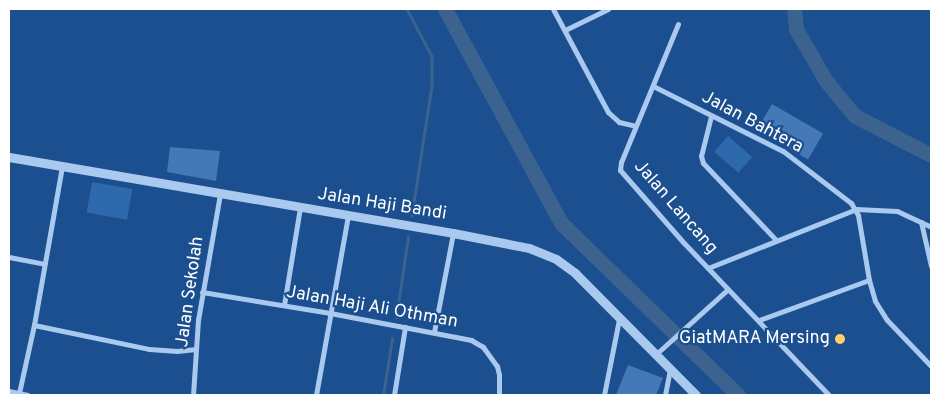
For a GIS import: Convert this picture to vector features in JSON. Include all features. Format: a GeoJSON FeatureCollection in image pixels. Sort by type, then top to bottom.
{"type":"FeatureCollection","features":[{"type":"Feature","properties":{"kind":"street"},"geometry":{"type":"LineString","coordinates":[[553,9],[613,118],[619,122],[636,126]]}},
{"type":"Feature","properties":{"kind":"street"},"geometry":{"type":"LineString","coordinates":[[565,30],[608,9]]}},
{"type":"Feature","properties":{"kind":"street","name":"Jalan Lancang"},"geometry":{"type":"LineString","coordinates":[[678,24],[621,162],[622,174],[829,395]]}},
{"type":"Feature","properties":{"kind":"street","name":"Jalan Bahtera"},"geometry":{"type":"LineString","coordinates":[[653,86],[783,151],[851,202],[856,209]]}},
{"type":"Feature","properties":{"kind":"street"},"geometry":{"type":"LineString","coordinates":[[711,116],[702,153],[703,163],[776,240]]}},
{"type":"Feature","properties":{"kind":"street","name":"Jalan Haji Bandi"},"geometry":{"type":"LineString","coordinates":[[9,158],[453,233],[529,248],[551,256],[575,273],[696,395]]}},
{"type":"Feature","properties":{"kind":"street"},"geometry":{"type":"LineString","coordinates":[[19,393],[34,325],[62,166]]}},
{"type":"Feature","properties":{"kind":"street","name":"Jalan Sekolah"},"geometry":{"type":"LineString","coordinates":[[193,395],[202,292],[220,194]]}},
{"type":"Feature","properties":{"kind":"street"},"geometry":{"type":"LineString","coordinates":[[284,305],[300,207]]}},
{"type":"Feature","properties":{"kind":"street"},"geometry":{"type":"LineString","coordinates":[[708,268],[856,209],[880,208],[897,211],[931,227]]}},
{"type":"Feature","properties":{"kind":"street"},"geometry":{"type":"LineString","coordinates":[[856,209],[868,280],[880,311],[931,366]]}},
{"type":"Feature","properties":{"kind":"street"},"geometry":{"type":"LineString","coordinates":[[316,395],[348,215]]}},
{"type":"Feature","properties":{"kind":"street"},"geometry":{"type":"LineString","coordinates":[[921,222],[931,266]]}},
{"type":"Feature","properties":{"kind":"street"},"geometry":{"type":"LineString","coordinates":[[434,332],[453,233]]}},
{"type":"Feature","properties":{"kind":"street"},"geometry":{"type":"LineString","coordinates":[[9,257],[44,264]]}},
{"type":"Feature","properties":{"kind":"street"},"geometry":{"type":"LineString","coordinates":[[759,320],[868,280]]}},
{"type":"Feature","properties":{"kind":"street"},"geometry":{"type":"LineString","coordinates":[[655,354],[728,289]]}},
{"type":"Feature","properties":{"kind":"street","name":"Jalan Haji Ali Othman"},"geometry":{"type":"LineString","coordinates":[[202,292],[330,313],[471,340],[484,347],[492,356],[499,375],[499,395]]}},
{"type":"Feature","properties":{"kind":"street"},"geometry":{"type":"LineString","coordinates":[[604,395],[620,319]]}},
{"type":"Feature","properties":{"kind":"street"},"geometry":{"type":"LineString","coordinates":[[34,325],[149,349],[177,351],[196,349]]}},
{"type":"Feature","properties":{"kind":"street"},"geometry":{"type":"LineString","coordinates":[[394,395],[405,327]]}},
{"type":"Feature","properties":{"kind":"street"},"geometry":{"type":"LineString","coordinates":[[665,395],[670,370]]}},
{"type":"Feature","properties":{"kind":"street"},"geometry":{"type":"LineString","coordinates":[[9,391],[28,395]]}},
{"type":"Feature","properties":{"kind":"shaded area"},"geometry":{"type":"Polygon","coordinates":[[[728,136],[752,157],[738,173],[714,152],[728,136]]]}},
{"type":"Feature","properties":{"kind":"shaded area"},"geometry":{"type":"Polygon","coordinates":[[[92,182],[132,189],[127,220],[87,213],[92,182]]]}},
{"type":"Feature","properties":{"kind":"building"},"geometry":{"type":"Polygon","coordinates":[[[772,104],[823,134],[808,159],[757,130],[772,104]]]}},
{"type":"Feature","properties":{"kind":"building"},"geometry":{"type":"Polygon","coordinates":[[[170,147],[220,151],[216,181],[167,172],[170,147]]]}},
{"type":"Feature","properties":{"kind":"building"},"geometry":{"type":"Polygon","coordinates":[[[628,365],[663,378],[656,395],[616,395],[628,365]]]}},
{"type":"Feature","properties":{"kind":"waterway"},"geometry":{"type":"LineString","coordinates":[[407,9],[432,56],[432,86],[412,215]]}},
{"type":"Feature","properties":{"kind":"waterway"},"geometry":{"type":"LineString","coordinates":[[445,9],[561,223],[738,395]]}},
{"type":"Feature","properties":{"kind":"waterway"},"geometry":{"type":"LineString","coordinates":[[794,9],[796,29],[826,81],[855,116],[931,155]]}},
{"type":"Feature","properties":{"kind":"waterway"},"geometry":{"type":"LineString","coordinates":[[396,318],[408,237]]}},
{"type":"Feature","properties":{"kind":"waterway"},"geometry":{"type":"LineString","coordinates":[[383,395],[392,339]]}},
{"type":"Feature","properties":{"kind":"place","name":"GiatMARA Mersing"},"geometry":{"type":"Point","coordinates":[840,339]}}]}
